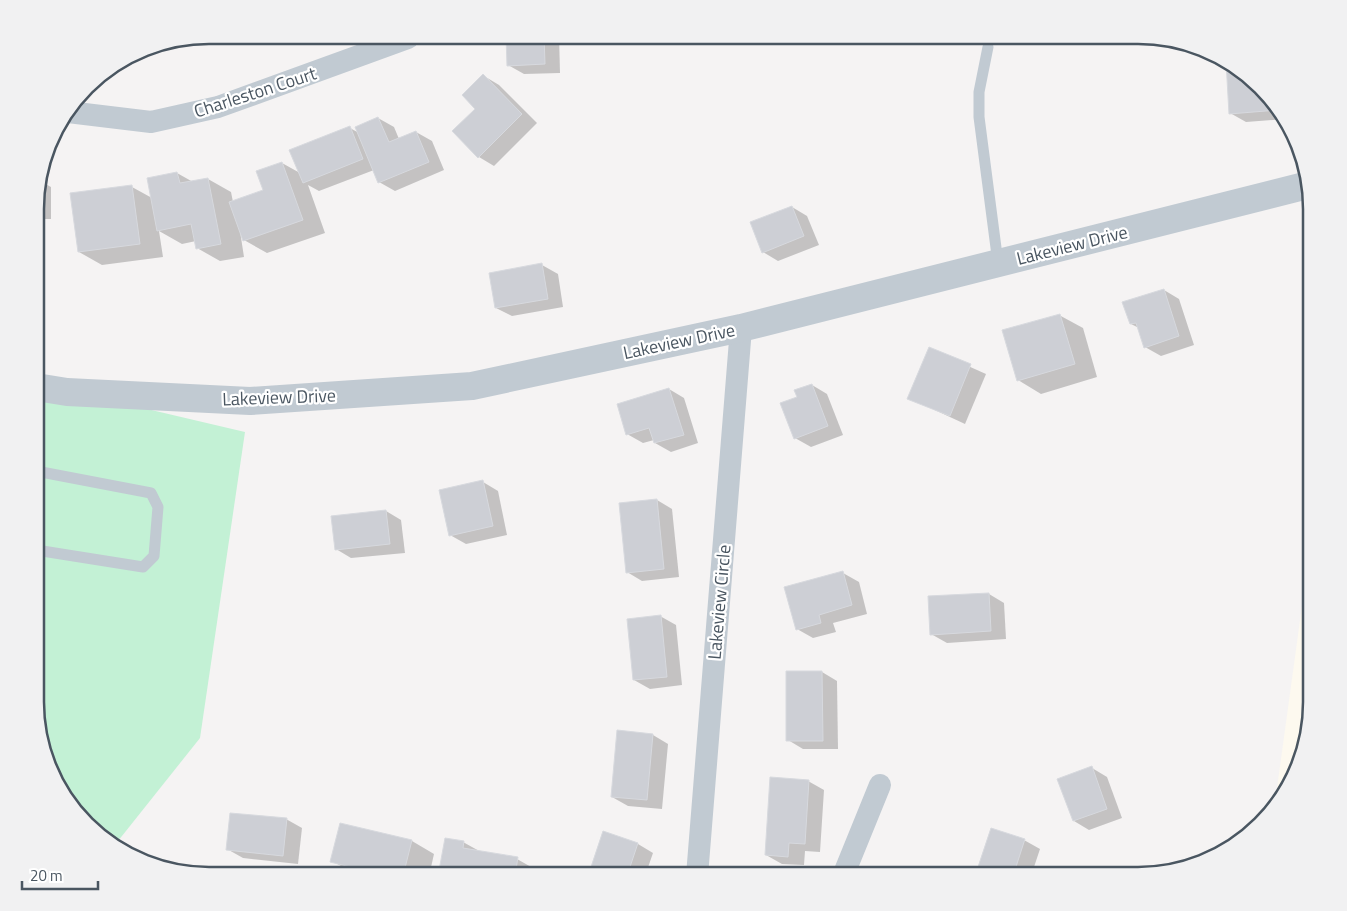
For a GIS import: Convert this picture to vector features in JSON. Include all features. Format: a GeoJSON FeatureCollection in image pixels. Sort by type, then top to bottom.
{"type":"FeatureCollection","features":[{"type":"Feature","properties":{"kind":"street","name":"Charleston Court"},"geometry":{"type":"LineString","coordinates":[[75,113],[151,122],[209,110],[391,44]]}},
{"type":"Feature","properties":{"kind":"street","name":"Lakeview Drive"},"geometry":{"type":"LineString","coordinates":[[44,388],[67,392],[250,402],[472,386],[741,328],[1301,187]]}},
{"type":"Feature","properties":{"kind":"street","name":"Lakeview Circle"},"geometry":{"type":"LineString","coordinates":[[698,867],[741,328]]}},
{"type":"Feature","properties":{"kind":"street"},"geometry":{"type":"LineString","coordinates":[[847,867],[880,786]]}},
{"type":"Feature","properties":{"kind":"lane"},"geometry":{"type":"LineString","coordinates":[[988,47],[979,92],[979,117],[998,263]]}},
{"type":"Feature","properties":{"kind":"lane"},"geometry":{"type":"LineString","coordinates":[[44,473],[151,493],[158,508],[154,556],[144,566],[44,551]]}},
{"type":"Feature","properties":{"kind":"shaded area"},"geometry":{"type":"Polygon","coordinates":[[[1303,599],[1303,713],[1300,735],[1295,755],[1277,791],[1303,599]]]}},
{"type":"Feature","properties":{"kind":"green space"},"geometry":{"type":"Polygon","coordinates":[[[44,394],[96,397],[245,432],[200,738],[119,840],[100,826],[78,803],[56,766],[47,735],[44,703],[44,394]]]}},
{"type":"Feature","properties":{"kind":"building"},"geometry":{"type":"Polygon","coordinates":[[[506,44],[544,44],[545,64],[507,66],[506,44]]]}},
{"type":"Feature","properties":{"kind":"building"},"geometry":{"type":"Polygon","coordinates":[[[1227,70],[1247,85],[1271,111],[1229,114],[1227,70]]]}},
{"type":"Feature","properties":{"kind":"building"},"geometry":{"type":"Polygon","coordinates":[[[483,74],[522,114],[478,158],[452,131],[475,109],[462,95],[483,74]]]}},
{"type":"Feature","properties":{"kind":"building"},"geometry":{"type":"Polygon","coordinates":[[[378,117],[389,142],[416,131],[429,162],[378,183],[355,127],[378,117]]]}},
{"type":"Feature","properties":{"kind":"building"},"geometry":{"type":"Polygon","coordinates":[[[350,126],[363,159],[303,183],[289,150],[350,126]]]}},
{"type":"Feature","properties":{"kind":"building"},"geometry":{"type":"Polygon","coordinates":[[[282,162],[303,220],[243,241],[229,202],[263,190],[256,171],[282,162]]]}},
{"type":"Feature","properties":{"kind":"building"},"geometry":{"type":"Polygon","coordinates":[[[177,172],[180,183],[208,178],[221,244],[196,249],[191,224],[157,231],[147,178],[177,172]]]}},
{"type":"Feature","properties":{"kind":"building"},"geometry":{"type":"Polygon","coordinates":[[[132,185],[140,244],[78,252],[70,193],[132,185]]]}},
{"type":"Feature","properties":{"kind":"building"},"geometry":{"type":"Polygon","coordinates":[[[792,206],[804,236],[762,253],[750,222],[792,206]]]}},
{"type":"Feature","properties":{"kind":"building"},"geometry":{"type":"Polygon","coordinates":[[[542,263],[548,299],[495,308],[489,273],[542,263]]]}},
{"type":"Feature","properties":{"kind":"building"},"geometry":{"type":"Polygon","coordinates":[[[1164,289],[1179,336],[1144,348],[1136,323],[1130,324],[1122,302],[1164,289]]]}},
{"type":"Feature","properties":{"kind":"building"},"geometry":{"type":"Polygon","coordinates":[[[1060,314],[1075,364],[1017,381],[1002,330],[1060,314]]]}},
{"type":"Feature","properties":{"kind":"building"},"geometry":{"type":"Polygon","coordinates":[[[929,347],[971,364],[950,416],[907,399],[929,347]]]}},
{"type":"Feature","properties":{"kind":"building"},"geometry":{"type":"Polygon","coordinates":[[[812,384],[828,426],[794,439],[780,403],[797,397],[794,390],[812,384]]]}},
{"type":"Feature","properties":{"kind":"building"},"geometry":{"type":"Polygon","coordinates":[[[669,388],[684,435],[654,443],[649,428],[626,435],[617,404],[669,388]]]}},
{"type":"Feature","properties":{"kind":"building"},"geometry":{"type":"Polygon","coordinates":[[[483,480],[493,526],[449,536],[439,490],[483,480]]]}},
{"type":"Feature","properties":{"kind":"building"},"geometry":{"type":"Polygon","coordinates":[[[657,499],[664,569],[626,573],[619,503],[657,499]]]}},
{"type":"Feature","properties":{"kind":"building"},"geometry":{"type":"Polygon","coordinates":[[[386,510],[390,544],[335,550],[331,516],[386,510]]]}},
{"type":"Feature","properties":{"kind":"building"},"geometry":{"type":"Polygon","coordinates":[[[843,571],[852,605],[819,615],[821,623],[796,630],[784,587],[843,571]]]}},
{"type":"Feature","properties":{"kind":"building"},"geometry":{"type":"Polygon","coordinates":[[[989,593],[991,631],[930,635],[928,596],[989,593]]]}},
{"type":"Feature","properties":{"kind":"building"},"geometry":{"type":"Polygon","coordinates":[[[661,615],[667,677],[633,680],[627,619],[661,615]]]}},
{"type":"Feature","properties":{"kind":"building"},"geometry":{"type":"Polygon","coordinates":[[[786,671],[822,671],[823,741],[786,741],[786,671]]]}},
{"type":"Feature","properties":{"kind":"building"},"geometry":{"type":"Polygon","coordinates":[[[617,730],[653,734],[647,800],[611,797],[617,730]]]}},
{"type":"Feature","properties":{"kind":"building"},"geometry":{"type":"Polygon","coordinates":[[[1092,766],[1107,809],[1073,821],[1057,779],[1092,766]]]}},
{"type":"Feature","properties":{"kind":"building"},"geometry":{"type":"Polygon","coordinates":[[[770,777],[809,780],[805,844],[789,843],[788,857],[765,855],[770,777]]]}},
{"type":"Feature","properties":{"kind":"building"},"geometry":{"type":"Polygon","coordinates":[[[230,813],[287,818],[283,856],[226,850],[230,813]]]}},
{"type":"Feature","properties":{"kind":"building"},"geometry":{"type":"Polygon","coordinates":[[[340,823],[412,840],[405,867],[351,867],[330,862],[340,823]]]}},
{"type":"Feature","properties":{"kind":"building"},"geometry":{"type":"Polygon","coordinates":[[[991,828],[1025,839],[1016,867],[978,867],[991,828]]]}},
{"type":"Feature","properties":{"kind":"building"},"geometry":{"type":"Polygon","coordinates":[[[603,831],[638,843],[630,867],[591,867],[603,831]]]}},
{"type":"Feature","properties":{"kind":"building"},"geometry":{"type":"Polygon","coordinates":[[[445,838],[464,841],[463,848],[518,857],[516,867],[440,867],[445,838]]]}}]}
